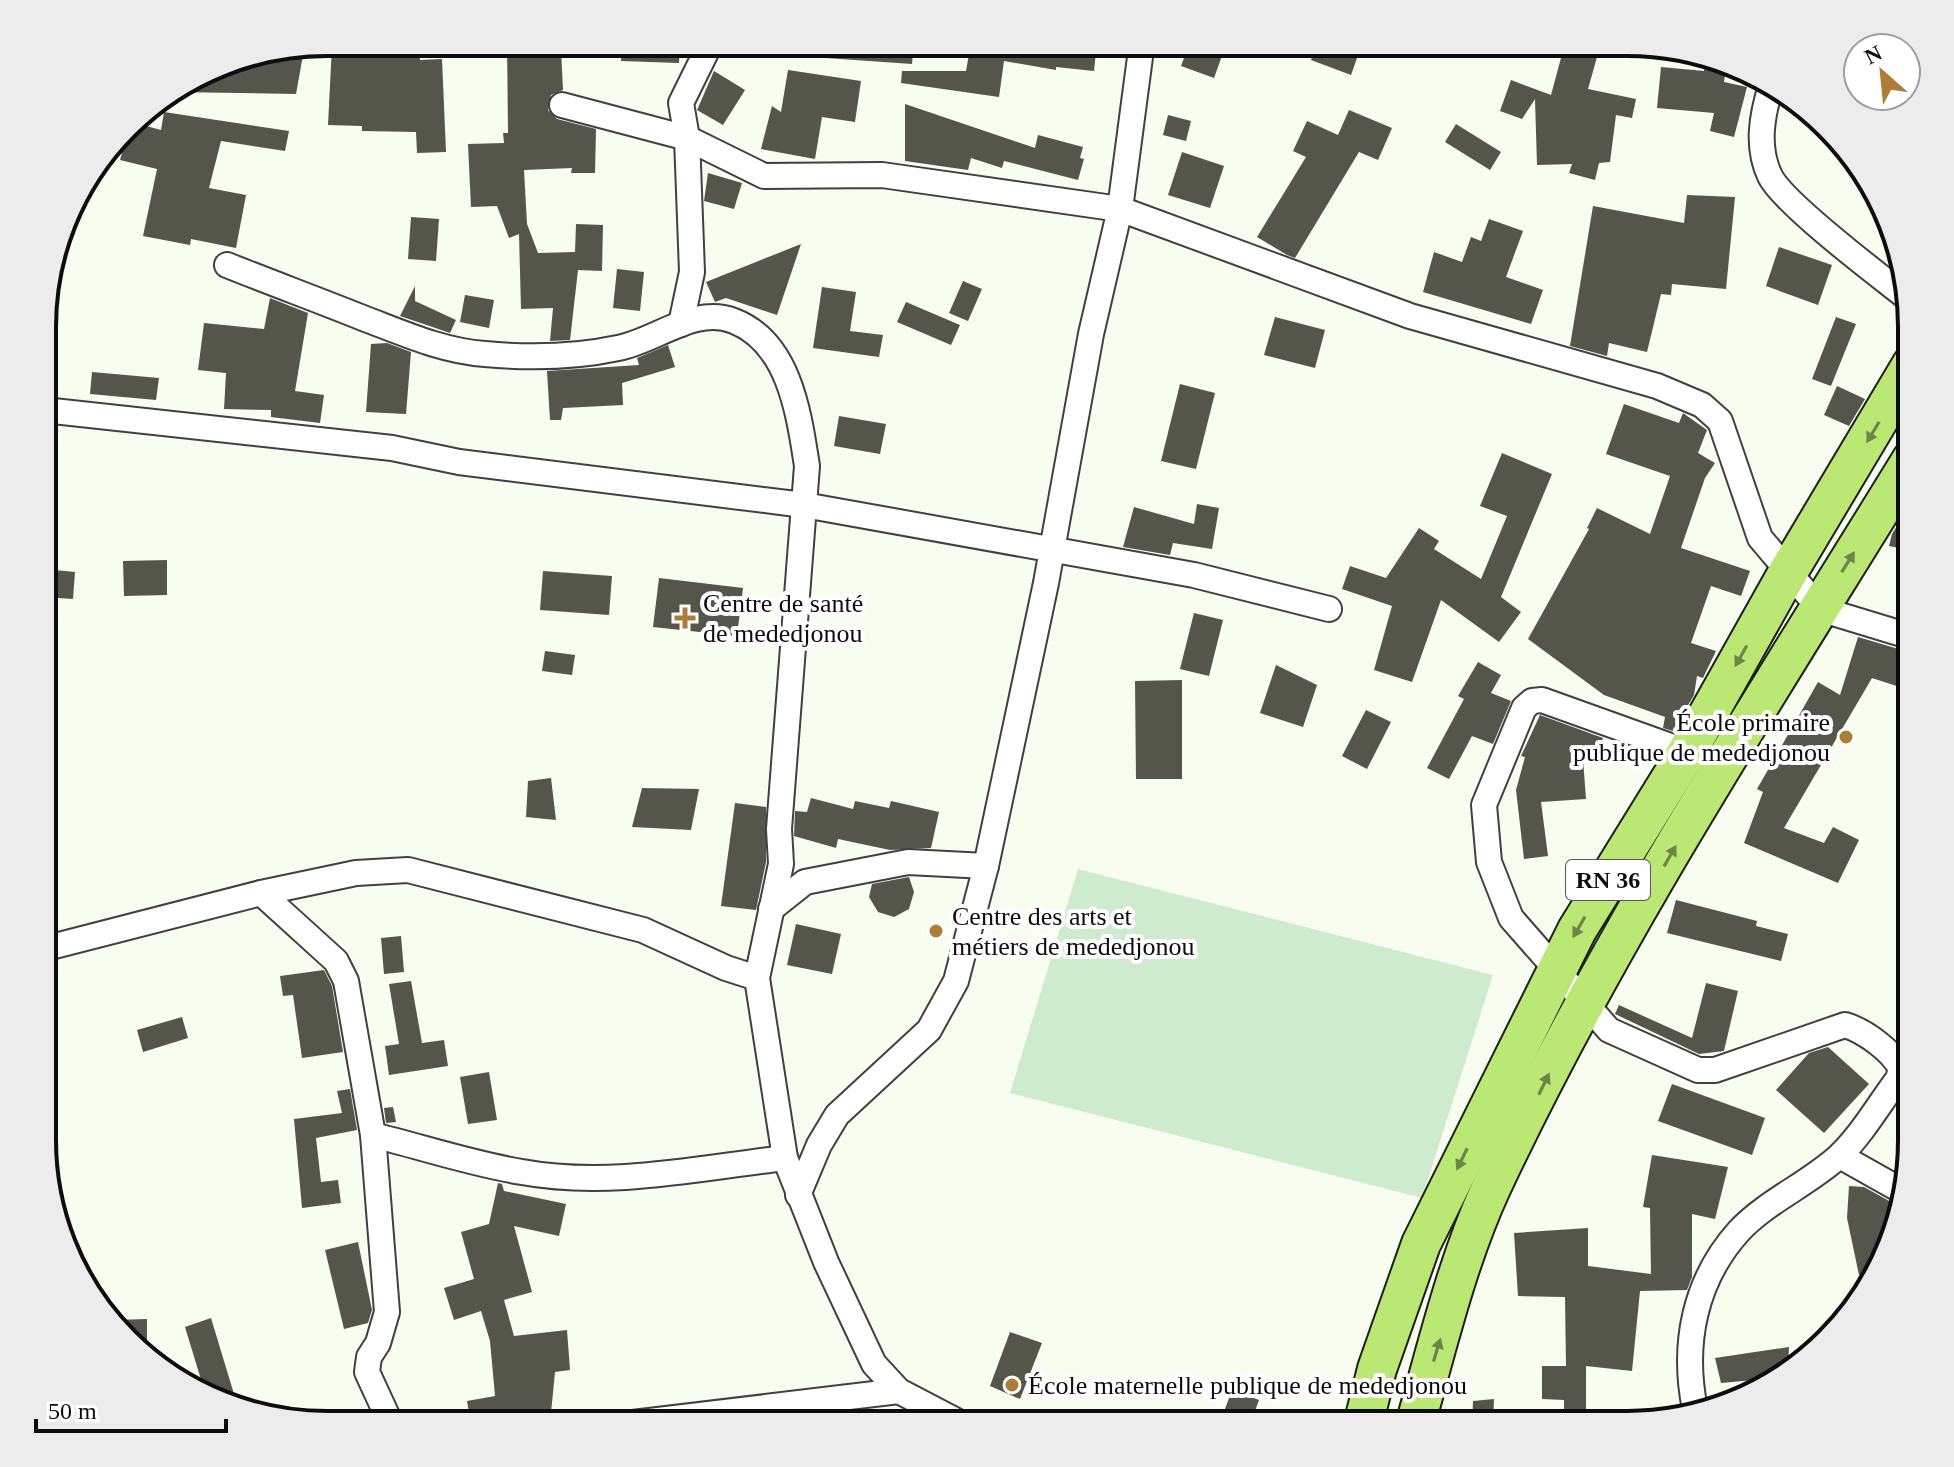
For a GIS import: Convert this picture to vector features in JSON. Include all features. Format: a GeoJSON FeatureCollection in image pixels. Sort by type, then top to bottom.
{"type":"FeatureCollection","features":[{"type":"Feature","properties":{"kind":"main road","name":"RN 36"},"geometry":{"type":"LineString","coordinates":[[1367,1411],[1377,1369],[1421,1244],[1577,930],[1687,752],[1788,572],[1898,388]]}},
{"type":"Feature","properties":{"kind":"main road","name":"RN 36"},"geometry":{"type":"LineString","coordinates":[[1419,1411],[1463,1264],[1490,1190],[1584,1003],[1722,765],[1898,482]]}},
{"type":"Feature","properties":{"kind":"street"},"geometry":{"type":"LineString","coordinates":[[681,324],[692,272],[687,138],[681,103],[704,57]]}},
{"type":"Feature","properties":{"kind":"street"},"geometry":{"type":"LineString","coordinates":[[798,1195],[819,1145],[837,1115],[929,1030],[956,981],[986,866],[1091,334],[1120,209],[1140,57]]}},
{"type":"Feature","properties":{"kind":"street"},"geometry":{"type":"LineString","coordinates":[[1768,95],[1761,133],[1771,177],[1812,218],[1895,288]]}},
{"type":"Feature","properties":{"kind":"street"},"geometry":{"type":"LineString","coordinates":[[562,105],[687,138],[764,176],[882,175],[1120,209],[1410,316],[1657,386],[1702,405],[1720,421],[1760,538],[1820,609],[1898,633]]}},
{"type":"Feature","properties":{"kind":"street"},"geometry":{"type":"LineString","coordinates":[[227,265],[442,348],[486,354],[580,354],[622,347],[707,316],[735,321],[764,342],[783,365],[800,425],[807,466],[779,829],[781,864],[757,978],[785,1158],[798,1195],[874,1364],[899,1391],[936,1410]]}},
{"type":"Feature","properties":{"kind":"street"},"geometry":{"type":"LineString","coordinates":[[56,412],[251,436],[365,445],[459,462],[804,505],[1194,575],[1329,609]]}},
{"type":"Feature","properties":{"kind":"street"},"geometry":{"type":"LineString","coordinates":[[1687,752],[1542,700],[1532,701],[1524,708],[1495,771],[1484,805],[1489,862],[1511,918],[1609,1030],[1698,1070],[1715,1070],[1845,1025],[1857,1028],[1897,1060]]}},
{"type":"Feature","properties":{"kind":"street"},"geometry":{"type":"LineString","coordinates":[[771,909],[805,882],[908,862],[986,866]]}},
{"type":"Feature","properties":{"kind":"street"},"geometry":{"type":"LineString","coordinates":[[57,945],[261,893],[356,873],[408,870],[643,930],[726,968],[757,978]]}},
{"type":"Feature","properties":{"kind":"street"},"geometry":{"type":"LineString","coordinates":[[261,893],[336,961],[346,981],[373,1135],[387,1312],[382,1335],[369,1357],[367,1372],[385,1410]]}},
{"type":"Feature","properties":{"kind":"street"},"geometry":{"type":"LineString","coordinates":[[1694,1403],[1688,1373],[1691,1324],[1713,1268],[1740,1230],[1840,1156],[1897,1080]]}},
{"type":"Feature","properties":{"kind":"street"},"geometry":{"type":"LineString","coordinates":[[373,1135],[522,1173],[578,1177],[627,1177],[785,1158]]}},
{"type":"Feature","properties":{"kind":"street"},"geometry":{"type":"LineString","coordinates":[[1840,1156],[1894,1186]]}},
{"type":"Feature","properties":{"kind":"street"},"geometry":{"type":"LineString","coordinates":[[738,1410],[899,1391]]}},
{"type":"Feature","properties":{"kind":"green space"},"geometry":{"type":"Polygon","coordinates":[[[1078,869],[1493,975],[1422,1198],[1010,1093],[1078,869]]]}},
{"type":"Feature","properties":{"kind":"building"},"geometry":{"type":"Polygon","coordinates":[[[331,57],[442,59],[446,152],[417,153],[416,132],[362,131],[362,126],[328,125],[331,57]]]}},
{"type":"Feature","properties":{"kind":"building"},"geometry":{"type":"Polygon","coordinates":[[[507,57],[561,57],[563,90],[551,95],[548,110],[557,119],[596,129],[595,173],[571,173],[572,168],[524,170],[527,224],[538,253],[575,252],[576,224],[603,225],[602,271],[578,270],[570,340],[550,341],[553,308],[521,309],[519,234],[509,238],[497,206],[471,207],[468,144],[504,143],[503,133],[508,133],[507,57]]]}},
{"type":"Feature","properties":{"kind":"building"},"geometry":{"type":"Polygon","coordinates":[[[621,57],[679,57],[679,63],[621,61],[621,57]]]}},
{"type":"Feature","properties":{"kind":"building"},"geometry":{"type":"Polygon","coordinates":[[[826,57],[913,57],[912,64],[826,57]]]}},
{"type":"Feature","properties":{"kind":"building"},"geometry":{"type":"Polygon","coordinates":[[[968,57],[1095,57],[1094,71],[1056,67],[1056,70],[1004,61],[999,97],[901,83],[902,71],[966,71],[968,57]]]}},
{"type":"Feature","properties":{"kind":"building"},"geometry":{"type":"Polygon","coordinates":[[[1184,57],[1222,57],[1214,78],[1181,66],[1184,57]]]}},
{"type":"Feature","properties":{"kind":"building"},"geometry":{"type":"Polygon","coordinates":[[[1312,57],[1357,57],[1351,75],[1311,60],[1312,57]]]}},
{"type":"Feature","properties":{"kind":"building"},"geometry":{"type":"Polygon","coordinates":[[[1561,57],[1597,57],[1588,89],[1636,99],[1632,118],[1616,115],[1610,162],[1599,163],[1595,180],[1569,173],[1572,164],[1537,165],[1535,99],[1522,119],[1500,111],[1511,80],[1551,95],[1561,57]]]}},
{"type":"Feature","properties":{"kind":"building"},"geometry":{"type":"Polygon","coordinates":[[[303,58],[296,94],[191,92],[257,65],[303,58]]]}},
{"type":"Feature","properties":{"kind":"building"},"geometry":{"type":"Polygon","coordinates":[[[1661,67],[1704,71],[1704,68],[1725,75],[1724,82],[1747,87],[1734,137],[1710,131],[1714,113],[1657,108],[1661,67]]]}},
{"type":"Feature","properties":{"kind":"building"},"geometry":{"type":"Polygon","coordinates":[[[788,70],[861,81],[855,122],[822,117],[815,159],[761,149],[772,106],[781,112],[788,70]]]}},
{"type":"Feature","properties":{"kind":"building"},"geometry":{"type":"Polygon","coordinates":[[[714,71],[745,90],[723,125],[697,110],[714,71]]]}},
{"type":"Feature","properties":{"kind":"building"},"geometry":{"type":"Polygon","coordinates":[[[905,104],[1035,148],[1038,135],[1083,147],[1080,158],[1084,159],[1078,180],[1004,161],[1002,168],[971,158],[968,170],[905,161],[905,104]]]}},
{"type":"Feature","properties":{"kind":"building"},"geometry":{"type":"Polygon","coordinates":[[[1349,110],[1392,128],[1378,160],[1359,152],[1295,258],[1287,255],[1257,237],[1306,157],[1293,151],[1307,121],[1338,135],[1349,110]]]}},
{"type":"Feature","properties":{"kind":"building"},"geometry":{"type":"Polygon","coordinates":[[[164,112],[289,131],[285,151],[221,141],[209,188],[246,195],[236,248],[191,239],[190,245],[143,236],[157,169],[120,160],[123,149],[145,126],[161,130],[164,112]]]}},
{"type":"Feature","properties":{"kind":"building"},"geometry":{"type":"Polygon","coordinates":[[[1168,115],[1191,121],[1186,141],[1163,135],[1168,115]]]}},
{"type":"Feature","properties":{"kind":"building"},"geometry":{"type":"Polygon","coordinates":[[[1456,124],[1501,152],[1490,170],[1445,142],[1456,124]]]}},
{"type":"Feature","properties":{"kind":"building"},"geometry":{"type":"Polygon","coordinates":[[[1182,152],[1224,166],[1210,208],[1168,195],[1182,152]]]}},
{"type":"Feature","properties":{"kind":"building"},"geometry":{"type":"Polygon","coordinates":[[[708,173],[742,183],[734,209],[704,201],[708,173]]]}},
{"type":"Feature","properties":{"kind":"building"},"geometry":{"type":"Polygon","coordinates":[[[1687,195],[1735,197],[1726,289],[1672,284],[1671,295],[1661,294],[1647,352],[1609,343],[1607,356],[1570,346],[1593,206],[1684,223],[1687,195]]]}},
{"type":"Feature","properties":{"kind":"building"},"geometry":{"type":"Polygon","coordinates":[[[411,217],[439,219],[436,261],[408,259],[411,217]]]}},
{"type":"Feature","properties":{"kind":"building"},"geometry":{"type":"Polygon","coordinates":[[[1489,219],[1523,231],[1506,277],[1543,290],[1531,324],[1423,292],[1434,252],[1462,262],[1471,237],[1481,241],[1489,219]]]}},
{"type":"Feature","properties":{"kind":"building"},"geometry":{"type":"Polygon","coordinates":[[[801,244],[777,315],[726,298],[715,302],[706,282],[801,244]]]}},
{"type":"Feature","properties":{"kind":"building"},"geometry":{"type":"Polygon","coordinates":[[[1779,247],[1832,265],[1818,305],[1766,286],[1779,247]]]}},
{"type":"Feature","properties":{"kind":"building"},"geometry":{"type":"Polygon","coordinates":[[[617,269],[644,272],[640,311],[613,308],[617,269]]]}},
{"type":"Feature","properties":{"kind":"building"},"geometry":{"type":"Polygon","coordinates":[[[963,281],[982,289],[968,321],[949,313],[963,281]]]}},
{"type":"Feature","properties":{"kind":"building"},"geometry":{"type":"Polygon","coordinates":[[[415,286],[415,301],[456,320],[450,333],[400,316],[415,286]]]}},
{"type":"Feature","properties":{"kind":"building"},"geometry":{"type":"Polygon","coordinates":[[[822,287],[856,292],[850,331],[883,335],[879,357],[813,348],[822,287]]]}},
{"type":"Feature","properties":{"kind":"building"},"geometry":{"type":"Polygon","coordinates":[[[465,295],[494,300],[489,328],[460,322],[465,295]]]}},
{"type":"Feature","properties":{"kind":"building"},"geometry":{"type":"Polygon","coordinates":[[[270,298],[308,313],[295,391],[324,395],[320,423],[271,417],[271,410],[224,409],[226,373],[198,370],[204,323],[264,329],[270,298]]]}},
{"type":"Feature","properties":{"kind":"building"},"geometry":{"type":"Polygon","coordinates":[[[906,302],[960,325],[951,345],[897,322],[906,302]]]}},
{"type":"Feature","properties":{"kind":"building"},"geometry":{"type":"Polygon","coordinates":[[[1275,317],[1325,330],[1315,368],[1264,355],[1275,317]]]}},
{"type":"Feature","properties":{"kind":"building"},"geometry":{"type":"Polygon","coordinates":[[[1836,317],[1856,324],[1831,386],[1812,379],[1836,317]]]}},
{"type":"Feature","properties":{"kind":"building"},"geometry":{"type":"Polygon","coordinates":[[[387,343],[411,352],[406,414],[366,412],[371,344],[387,343]]]}},
{"type":"Feature","properties":{"kind":"building"},"geometry":{"type":"Polygon","coordinates":[[[668,345],[675,367],[622,383],[623,405],[563,408],[561,420],[550,420],[547,371],[639,365],[637,358],[668,345]]]}},
{"type":"Feature","properties":{"kind":"building"},"geometry":{"type":"Polygon","coordinates":[[[92,372],[159,378],[156,400],[90,394],[92,372]]]}},
{"type":"Feature","properties":{"kind":"building"},"geometry":{"type":"Polygon","coordinates":[[[1180,384],[1215,393],[1196,469],[1161,461],[1180,384]]]}},
{"type":"Feature","properties":{"kind":"building"},"geometry":{"type":"Polygon","coordinates":[[[1837,386],[1865,399],[1849,426],[1824,415],[1837,386]]]}},
{"type":"Feature","properties":{"kind":"building"},"geometry":{"type":"Polygon","coordinates":[[[1624,404],[1679,423],[1683,413],[1707,430],[1698,453],[1715,463],[1705,478],[1681,548],[1750,571],[1741,596],[1711,586],[1691,643],[1716,651],[1703,678],[1697,676],[1694,695],[1673,731],[1663,728],[1665,717],[1604,695],[1528,639],[1589,529],[1597,508],[1650,534],[1670,476],[1606,454],[1624,404]]]}},
{"type":"Feature","properties":{"kind":"building"},"geometry":{"type":"Polygon","coordinates":[[[839,416],[886,424],[880,454],[834,446],[839,416]]]}},
{"type":"Feature","properties":{"kind":"building"},"geometry":{"type":"Polygon","coordinates":[[[1502,453],[1552,474],[1501,597],[1521,612],[1499,642],[1441,600],[1412,682],[1374,670],[1392,606],[1342,589],[1350,566],[1386,578],[1419,528],[1439,541],[1434,549],[1481,579],[1507,516],[1480,506],[1502,453]]]}},
{"type":"Feature","properties":{"kind":"building"},"geometry":{"type":"Polygon","coordinates":[[[1197,504],[1219,508],[1212,549],[1173,543],[1170,555],[1123,547],[1134,507],[1194,524],[1197,504]]]}},
{"type":"Feature","properties":{"kind":"building"},"geometry":{"type":"Polygon","coordinates":[[[1898,524],[1898,548],[1889,546],[1898,524]]]}},
{"type":"Feature","properties":{"kind":"building"},"geometry":{"type":"Polygon","coordinates":[[[167,560],[167,595],[124,596],[123,561],[167,560]]]}},
{"type":"Feature","properties":{"kind":"building"},"geometry":{"type":"Polygon","coordinates":[[[56,570],[75,572],[73,599],[56,598],[56,570]]]}},
{"type":"Feature","properties":{"kind":"building"},"geometry":{"type":"Polygon","coordinates":[[[543,571],[612,576],[609,615],[540,610],[543,571]]]}},
{"type":"Feature","properties":{"kind":"building"},"geometry":{"type":"Polygon","coordinates":[[[659,578],[743,588],[737,636],[653,627],[659,578]]]}},
{"type":"Feature","properties":{"kind":"building"},"geometry":{"type":"Polygon","coordinates":[[[1194,613],[1223,620],[1209,676],[1180,669],[1194,613]]]}},
{"type":"Feature","properties":{"kind":"building"},"geometry":{"type":"Polygon","coordinates":[[[1858,637],[1898,649],[1898,686],[1872,678],[1784,828],[1824,843],[1833,827],[1859,840],[1838,883],[1744,843],[1763,792],[1757,789],[1818,682],[1840,695],[1858,637]]]}},
{"type":"Feature","properties":{"kind":"building"},"geometry":{"type":"Polygon","coordinates":[[[545,651],[575,655],[572,675],[542,671],[545,651]]]}},
{"type":"Feature","properties":{"kind":"building"},"geometry":{"type":"Polygon","coordinates":[[[1478,662],[1501,675],[1491,693],[1511,701],[1493,744],[1472,736],[1449,779],[1427,768],[1464,699],[1458,696],[1478,662]]]}},
{"type":"Feature","properties":{"kind":"building"},"geometry":{"type":"Polygon","coordinates":[[[1276,665],[1317,685],[1303,727],[1260,713],[1276,665]]]}},
{"type":"Feature","properties":{"kind":"building"},"geometry":{"type":"Polygon","coordinates":[[[1182,680],[1182,779],[1136,779],[1135,681],[1182,680]]]}},
{"type":"Feature","properties":{"kind":"building"},"geometry":{"type":"Polygon","coordinates":[[[1366,710],[1391,722],[1367,769],[1342,756],[1366,710]]]}},
{"type":"Feature","properties":{"kind":"building"},"geometry":{"type":"Polygon","coordinates":[[[1540,715],[1603,738],[1600,751],[1582,746],[1586,799],[1541,802],[1548,856],[1524,859],[1516,790],[1525,757],[1521,756],[1540,715]]]}},
{"type":"Feature","properties":{"kind":"building"},"geometry":{"type":"Polygon","coordinates":[[[551,778],[556,820],[526,817],[528,781],[551,778]]]}},
{"type":"Feature","properties":{"kind":"building"},"geometry":{"type":"Polygon","coordinates":[[[642,788],[699,789],[691,830],[632,827],[642,788]]]}},
{"type":"Feature","properties":{"kind":"building"},"geometry":{"type":"Polygon","coordinates":[[[811,798],[853,809],[855,801],[889,808],[891,801],[939,812],[931,848],[890,850],[838,839],[836,848],[794,836],[795,811],[807,812],[811,798]]]}},
{"type":"Feature","properties":{"kind":"building"},"geometry":{"type":"Polygon","coordinates":[[[735,803],[766,807],[766,862],[756,910],[721,906],[735,803]]]}},
{"type":"Feature","properties":{"kind":"building"},"geometry":{"type":"Polygon","coordinates":[[[909,877],[914,892],[909,909],[894,917],[878,912],[869,897],[872,884],[909,877]]]}},
{"type":"Feature","properties":{"kind":"building"},"geometry":{"type":"Polygon","coordinates":[[[1676,900],[1757,921],[1756,926],[1788,934],[1781,961],[1667,933],[1676,900]]]}},
{"type":"Feature","properties":{"kind":"building"},"geometry":{"type":"Polygon","coordinates":[[[796,924],[841,934],[832,974],[787,965],[796,924]]]}},
{"type":"Feature","properties":{"kind":"building"},"geometry":{"type":"Polygon","coordinates":[[[401,936],[404,972],[384,974],[381,938],[401,936]]]}},
{"type":"Feature","properties":{"kind":"building"},"geometry":{"type":"Polygon","coordinates":[[[324,970],[332,986],[343,1052],[302,1058],[293,995],[283,996],[280,976],[324,970]]]}},
{"type":"Feature","properties":{"kind":"building"},"geometry":{"type":"Polygon","coordinates":[[[411,981],[422,1043],[444,1040],[448,1066],[389,1075],[385,1046],[399,1044],[389,984],[411,981]]]}},
{"type":"Feature","properties":{"kind":"building"},"geometry":{"type":"Polygon","coordinates":[[[1706,983],[1738,991],[1724,1051],[1699,1054],[1615,1014],[1619,1005],[1692,1038],[1706,983]]]}},
{"type":"Feature","properties":{"kind":"building"},"geometry":{"type":"Polygon","coordinates":[[[182,1017],[188,1038],[143,1052],[137,1030],[182,1017]]]}},
{"type":"Feature","properties":{"kind":"building"},"geometry":{"type":"Polygon","coordinates":[[[1828,1047],[1869,1084],[1824,1133],[1776,1090],[1809,1053],[1828,1047]]]}},
{"type":"Feature","properties":{"kind":"building"},"geometry":{"type":"Polygon","coordinates":[[[489,1072],[497,1120],[468,1124],[460,1077],[489,1072]]]}},
{"type":"Feature","properties":{"kind":"building"},"geometry":{"type":"Polygon","coordinates":[[[1672,1084],[1765,1118],[1752,1155],[1658,1121],[1672,1084]]]}},
{"type":"Feature","properties":{"kind":"building"},"geometry":{"type":"Polygon","coordinates":[[[350,1089],[357,1130],[316,1138],[321,1182],[338,1180],[341,1203],[302,1208],[294,1119],[342,1113],[337,1091],[350,1089]]]}},
{"type":"Feature","properties":{"kind":"building"},"geometry":{"type":"Polygon","coordinates":[[[393,1107],[396,1122],[386,1123],[384,1108],[393,1107]]]}},
{"type":"Feature","properties":{"kind":"building"},"geometry":{"type":"Polygon","coordinates":[[[1652,1155],[1728,1167],[1715,1219],[1692,1214],[1692,1277],[1687,1290],[1640,1291],[1632,1371],[1586,1366],[1586,1411],[1564,1411],[1564,1400],[1542,1399],[1542,1366],[1566,1366],[1565,1297],[1518,1296],[1514,1233],[1588,1228],[1588,1266],[1651,1274],[1650,1208],[1643,1207],[1652,1155]]]}},
{"type":"Feature","properties":{"kind":"building"},"geometry":{"type":"Polygon","coordinates":[[[498,1183],[502,1184],[504,1191],[566,1204],[559,1236],[514,1226],[532,1292],[504,1300],[514,1336],[567,1330],[570,1370],[555,1372],[551,1410],[469,1410],[467,1401],[495,1396],[490,1341],[481,1311],[454,1320],[444,1288],[474,1279],[461,1232],[489,1224],[498,1183]]]}},
{"type":"Feature","properties":{"kind":"building"},"geometry":{"type":"Polygon","coordinates":[[[1849,1186],[1864,1187],[1891,1202],[1884,1227],[1863,1274],[1859,1275],[1847,1218],[1849,1186]]]}},
{"type":"Feature","properties":{"kind":"building"},"geometry":{"type":"Polygon","coordinates":[[[358,1242],[372,1310],[368,1323],[344,1329],[325,1250],[358,1242]]]}},
{"type":"Feature","properties":{"kind":"building"},"geometry":{"type":"Polygon","coordinates":[[[211,1318],[234,1394],[201,1380],[185,1327],[211,1318]]]}},
{"type":"Feature","properties":{"kind":"building"},"geometry":{"type":"Polygon","coordinates":[[[147,1319],[147,1343],[135,1332],[124,1320],[147,1319]]]}},
{"type":"Feature","properties":{"kind":"building"},"geometry":{"type":"Polygon","coordinates":[[[1010,1332],[1042,1343],[1020,1399],[990,1386],[1010,1332]]]}},
{"type":"Feature","properties":{"kind":"building"},"geometry":{"type":"Polygon","coordinates":[[[1789,1347],[1789,1357],[1751,1380],[1721,1383],[1715,1358],[1789,1347]]]}},
{"type":"Feature","properties":{"kind":"building"},"geometry":{"type":"Polygon","coordinates":[[[1232,1390],[1259,1400],[1255,1411],[1224,1411],[1232,1390]]]}},
{"type":"Feature","properties":{"kind":"building"},"geometry":{"type":"Polygon","coordinates":[[[1494,1399],[1494,1411],[1473,1411],[1473,1401],[1494,1399]]]}},
{"type":"Feature","properties":{"kind":"place","name":"Centre de santé de mededjonou"},"geometry":{"type":"Point","coordinates":[685,618]}},
{"type":"Feature","properties":{"kind":"place","name":"École primaire publique de mededjonou"},"geometry":{"type":"Point","coordinates":[1846,737]}},
{"type":"Feature","properties":{"kind":"place","name":"Centre des arts et métiers de mededjonou"},"geometry":{"type":"Point","coordinates":[936,931]}},
{"type":"Feature","properties":{"kind":"place","name":"École maternelle publique de mededjonou"},"geometry":{"type":"Point","coordinates":[1012,1385]}}]}
